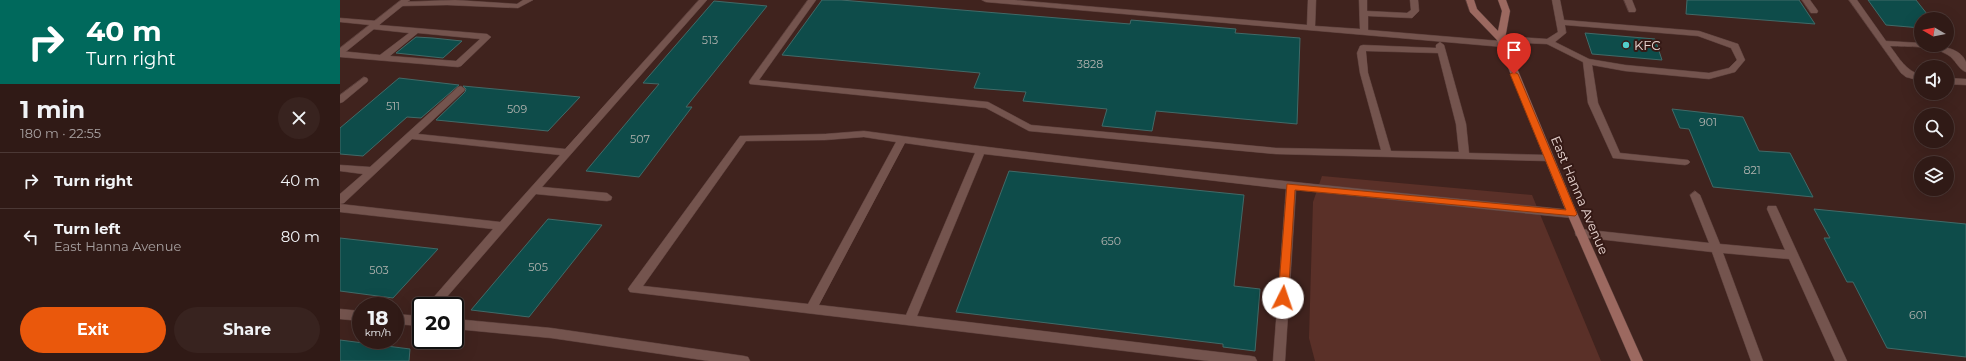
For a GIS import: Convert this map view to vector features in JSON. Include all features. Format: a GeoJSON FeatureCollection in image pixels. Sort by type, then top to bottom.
{"type":"FeatureCollection","features":[{"type":"Feature","properties":{"kind":"main road","name":"East Hanna Avenue"},"geometry":{"type":"LineString","coordinates":[[1470,0],[1473,10],[1502,41],[1548,158],[1637,361]]}},
{"type":"Feature","properties":{"kind":"main road"},"geometry":{"type":"LineString","coordinates":[[1502,0],[1506,11],[1502,41]]}},
{"type":"Feature","properties":{"kind":"street"},"geometry":{"type":"LineString","coordinates":[[340,53],[403,2],[450,2],[518,6],[529,0]]}},
{"type":"Feature","properties":{"kind":"street"},"geometry":{"type":"LineString","coordinates":[[440,297],[703,0]]}},
{"type":"Feature","properties":{"kind":"street"},"geometry":{"type":"LineString","coordinates":[[812,0],[753,82],[988,105],[1029,128],[1276,151],[1548,158]]}},
{"type":"Feature","properties":{"kind":"street"},"geometry":{"type":"LineString","coordinates":[[986,0],[1068,3],[1312,27],[1439,37],[1549,42],[1587,61],[1625,68],[1709,76],[1732,70],[1741,60],[1735,46],[1699,34],[1561,22]]}},
{"type":"Feature","properties":{"kind":"street"},"geometry":{"type":"LineString","coordinates":[[1312,0],[1312,27]]}},
{"type":"Feature","properties":{"kind":"street"},"geometry":{"type":"LineString","coordinates":[[1363,0],[1364,31]]}},
{"type":"Feature","properties":{"kind":"street"},"geometry":{"type":"LineString","coordinates":[[1364,13],[1409,16],[1415,12],[1414,0]]}},
{"type":"Feature","properties":{"kind":"street"},"geometry":{"type":"LineString","coordinates":[[1549,42],[1562,33],[1556,0]]}},
{"type":"Feature","properties":{"kind":"street"},"geometry":{"type":"LineString","coordinates":[[1628,0],[1632,10]]}},
{"type":"Feature","properties":{"kind":"street"},"geometry":{"type":"LineString","coordinates":[[1806,0],[1814,11]]}},
{"type":"Feature","properties":{"kind":"street"},"geometry":{"type":"LineString","coordinates":[[1853,0],[1904,70],[1909,75],[1914,76]]}},
{"type":"Feature","properties":{"kind":"street"},"geometry":{"type":"LineString","coordinates":[[340,20],[416,31],[487,38],[458,64],[340,53]]}},
{"type":"Feature","properties":{"kind":"street"},"geometry":{"type":"LineString","coordinates":[[383,57],[416,31]]}},
{"type":"Feature","properties":{"kind":"street"},"geometry":{"type":"LineString","coordinates":[[1439,37],[1441,51],[1461,124],[1464,156]]}},
{"type":"Feature","properties":{"kind":"street"},"geometry":{"type":"LineString","coordinates":[[1884,43],[1947,50],[1956,56],[1966,68]]}},
{"type":"Feature","properties":{"kind":"street"},"geometry":{"type":"LineString","coordinates":[[1387,154],[1364,73],[1361,53],[1363,48],[1441,51]]}},
{"type":"Feature","properties":{"kind":"street"},"geometry":{"type":"LineString","coordinates":[[1587,61],[1593,103],[1616,156],[1685,162]]}},
{"type":"Feature","properties":{"kind":"street"},"geometry":{"type":"LineString","coordinates":[[340,100],[364,80]]}},
{"type":"Feature","properties":{"kind":"street"},"geometry":{"type":"LineString","coordinates":[[1954,81],[1966,82]]}},
{"type":"Feature","properties":{"kind":"street"},"geometry":{"type":"LineString","coordinates":[[340,200],[461,89]]}},
{"type":"Feature","properties":{"kind":"street"},"geometry":{"type":"LineString","coordinates":[[1251,361],[634,289],[743,138],[825,137],[864,134],[981,150],[1291,186],[1572,214]]}},
{"type":"Feature","properties":{"kind":"street"},"geometry":{"type":"LineString","coordinates":[[410,136],[567,152]]}},
{"type":"Feature","properties":{"kind":"street"},"geometry":{"type":"LineString","coordinates":[[811,309],[902,139]]}},
{"type":"Feature","properties":{"kind":"street"},"geometry":{"type":"LineString","coordinates":[[910,320],[981,150]]}},
{"type":"Feature","properties":{"kind":"street"},"geometry":{"type":"LineString","coordinates":[[340,168],[372,171]]}},
{"type":"Feature","properties":{"kind":"street"},"geometry":{"type":"LineString","coordinates":[[1279,361],[1291,186]]}},
{"type":"Feature","properties":{"kind":"street"},"geometry":{"type":"LineString","coordinates":[[534,190],[607,197]]}},
{"type":"Feature","properties":{"kind":"street"},"geometry":{"type":"LineString","coordinates":[[1695,195],[1757,361]]}},
{"type":"Feature","properties":{"kind":"street"},"geometry":{"type":"LineString","coordinates":[[340,208],[502,226]]}},
{"type":"Feature","properties":{"kind":"street"},"geometry":{"type":"LineString","coordinates":[[1772,209],[1792,256],[1841,361]]}},
{"type":"Feature","properties":{"kind":"street"},"geometry":{"type":"LineString","coordinates":[[1580,233],[1792,256]]}},
{"type":"Feature","properties":{"kind":"street"},"geometry":{"type":"LineString","coordinates":[[340,314],[352,315]]}},
{"type":"Feature","properties":{"kind":"street"},"geometry":{"type":"LineString","coordinates":[[464,325],[551,333],[744,361]]}},
{"type":"Feature","properties":{"kind":"shaded area"},"geometry":{"type":"Polygon","coordinates":[[[1322,176],[1532,195],[1601,361],[1315,361],[1309,338],[1313,202],[1322,176]]]}},
{"type":"Feature","properties":{"kind":"building"},"geometry":{"type":"Polygon","coordinates":[[[822,0],[841,0],[1130,24],[1131,20],[1236,29],[1235,33],[1300,38],[1297,124],[1156,111],[1152,131],[1102,126],[1107,109],[1023,101],[1026,92],[974,88],[980,73],[782,55],[822,0]]]}},
{"type":"Feature","properties":{"kind":"building"},"geometry":{"type":"Polygon","coordinates":[[[1687,0],[1799,0],[1815,24],[1686,14],[1687,0]]]}},
{"type":"Feature","properties":{"kind":"building"},"geometry":{"type":"Polygon","coordinates":[[[1868,0],[1916,0],[1925,12],[1914,12],[1914,27],[1886,25],[1868,0]]]}},
{"type":"Feature","properties":{"kind":"building"},"geometry":{"type":"Polygon","coordinates":[[[714,1],[767,6],[686,107],[692,107],[639,177],[586,171],[659,84],[643,83],[714,1]]]}},
{"type":"Feature","properties":{"kind":"building"},"geometry":{"type":"Polygon","coordinates":[[[1585,33],[1655,39],[1662,60],[1592,54],[1585,33]]]}},
{"type":"Feature","properties":{"kind":"building"},"geometry":{"type":"Polygon","coordinates":[[[416,37],[462,41],[443,58],[396,53],[416,37]]]}},
{"type":"Feature","properties":{"kind":"building"},"geometry":{"type":"Polygon","coordinates":[[[399,78],[459,85],[421,118],[407,117],[363,156],[340,154],[340,128],[399,78]]]}},
{"type":"Feature","properties":{"kind":"building"},"geometry":{"type":"Polygon","coordinates":[[[463,86],[580,97],[548,131],[436,120],[465,92],[466,89],[463,86]]]}},
{"type":"Feature","properties":{"kind":"building"},"geometry":{"type":"Polygon","coordinates":[[[1672,109],[1743,117],[1759,151],[1790,153],[1813,197],[1713,187],[1689,129],[1680,128],[1672,109]]]}},
{"type":"Feature","properties":{"kind":"building"},"geometry":{"type":"Polygon","coordinates":[[[1009,171],[1244,195],[1234,286],[1260,289],[1255,351],[1223,347],[1223,344],[956,312],[1009,171]]]}},
{"type":"Feature","properties":{"kind":"building"},"geometry":{"type":"Polygon","coordinates":[[[1814,209],[1966,224],[1966,357],[1887,348],[1853,282],[1847,282],[1824,238],[1830,238],[1814,209]]]}},
{"type":"Feature","properties":{"kind":"building"},"geometry":{"type":"Polygon","coordinates":[[[548,219],[602,225],[529,317],[471,310],[548,219]]]}},
{"type":"Feature","properties":{"kind":"building"},"geometry":{"type":"Polygon","coordinates":[[[340,238],[438,249],[394,297],[340,291],[340,238]]]}},
{"type":"Feature","properties":{"kind":"building"},"geometry":{"type":"Polygon","coordinates":[[[340,340],[352,342],[352,349],[410,349],[409,361],[340,361],[340,340]]]}},
{"type":"Feature","properties":{"kind":"place","name":"KFC"},"geometry":{"type":"Point","coordinates":[1626,45]}},
{"type":"Feature","properties":{"kind":"route"},"geometry":{"type":"LineString","coordinates":[[1283,298],[1291,186],[1572,214],[1514,74]]}}]}
